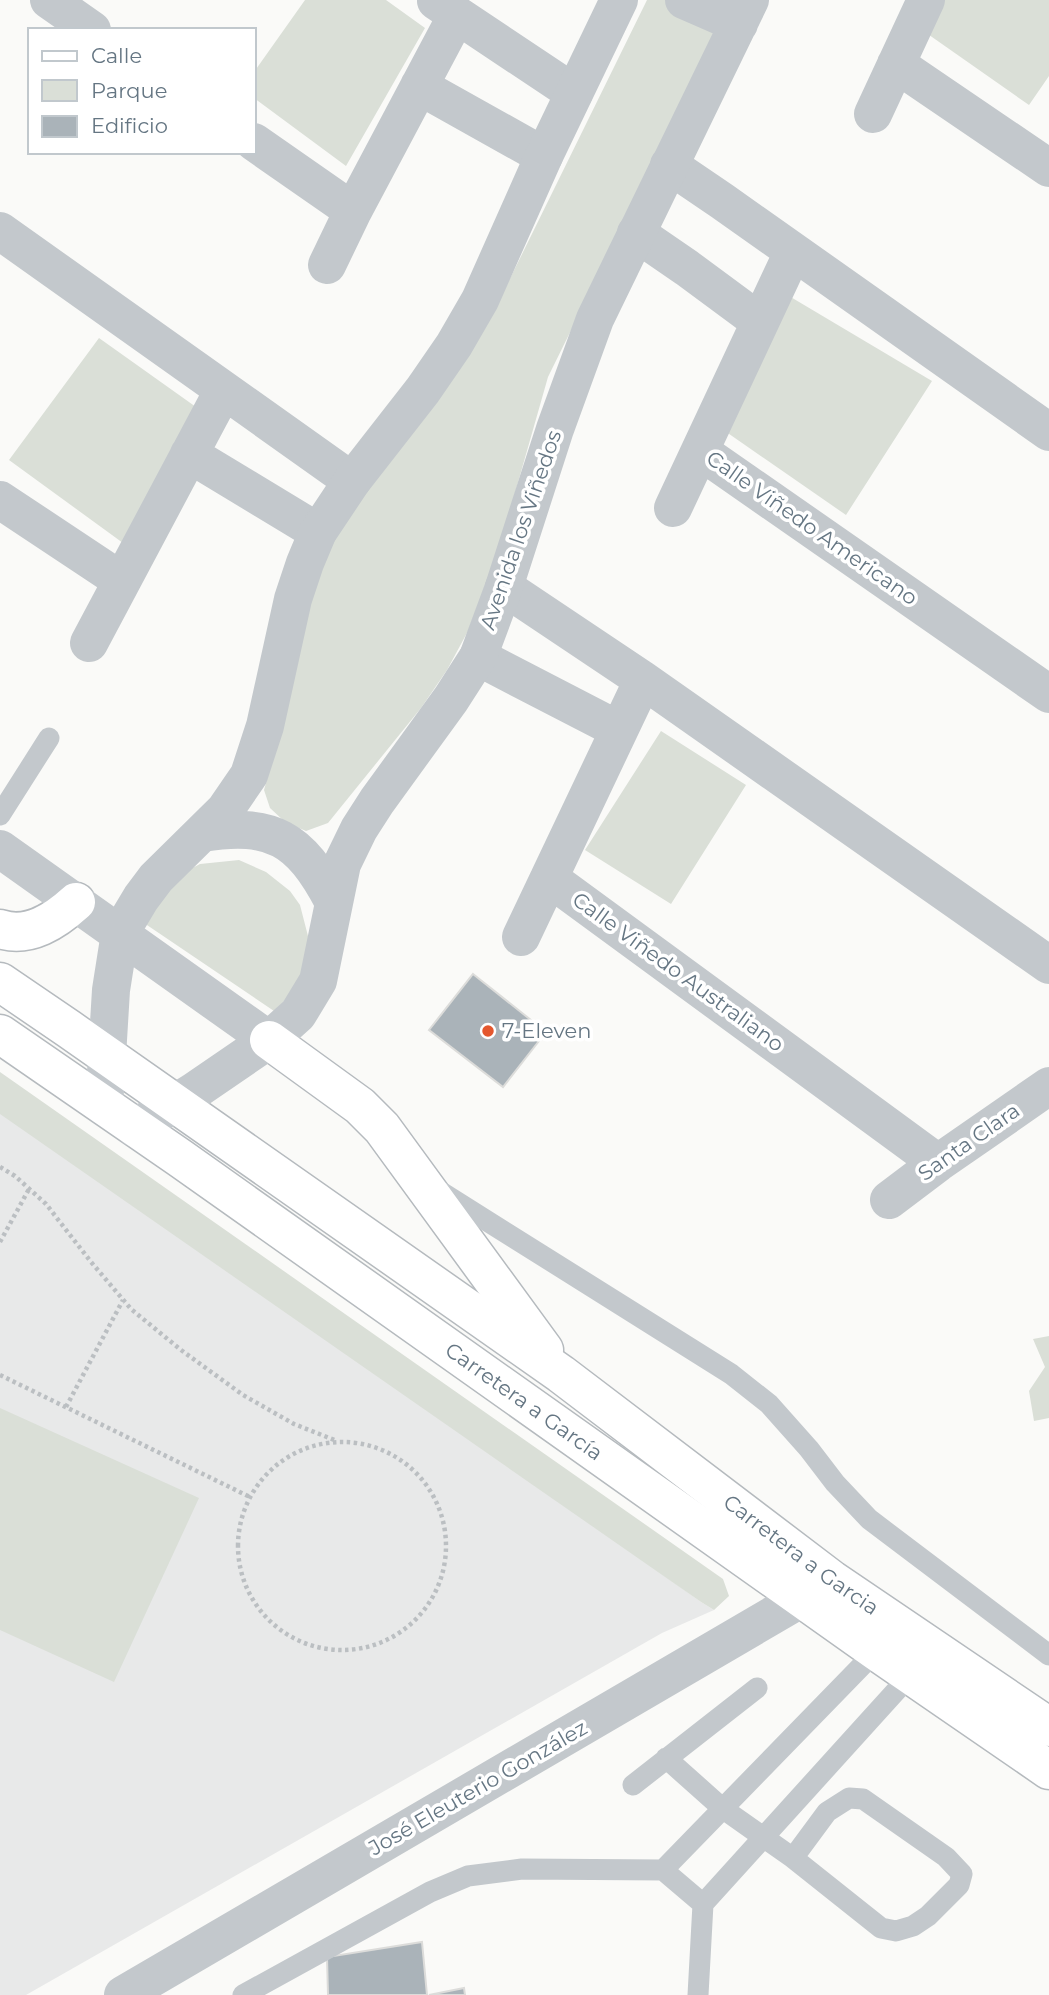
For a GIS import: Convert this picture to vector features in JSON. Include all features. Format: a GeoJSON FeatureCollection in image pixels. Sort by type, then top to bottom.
{"type":"FeatureCollection","features":[{"type":"Feature","properties":{"kind":"main road"},"geometry":{"type":"LineString","coordinates":[[0,929],[24,931],[43,926],[59,917],[76,902]]}},
{"type":"Feature","properties":{"kind":"main road","name":"Carretera a García"},"geometry":{"type":"LineString","coordinates":[[0,982],[561,1374]]}},
{"type":"Feature","properties":{"kind":"main road","name":"Carretera a García"},"geometry":{"type":"LineString","coordinates":[[0,1034],[923,1662],[1049,1770]]}},
{"type":"Feature","properties":{"kind":"main road"},"geometry":{"type":"LineString","coordinates":[[270,1040],[360,1106],[382,1128],[561,1374]]}},
{"type":"Feature","properties":{"kind":"main road","name":"Carretera a Garcia"},"geometry":{"type":"LineString","coordinates":[[561,1374],[817,1589]]}},
{"type":"Feature","properties":{"kind":"main road"},"geometry":{"type":"LineString","coordinates":[[923,1662],[1049,1727]]}},
{"type":"Feature","properties":{"kind":"street"},"geometry":{"type":"LineString","coordinates":[[49,0],[89,28]]}},
{"type":"Feature","properties":{"kind":"street"},"geometry":{"type":"LineString","coordinates":[[104,1106],[111,990],[120,933],[156,878],[225,810],[249,775],[265,726],[293,598],[304,563],[318,532],[352,481],[423,390],[480,300],[544,156],[619,0]]}},
{"type":"Feature","properties":{"kind":"street"},"geometry":{"type":"LineString","coordinates":[[684,0],[745,12]]}},
{"type":"Feature","properties":{"kind":"street"},"geometry":{"type":"LineString","coordinates":[[327,265],[419,86],[446,8],[574,93]]}},
{"type":"Feature","properties":{"kind":"street","name":"Avenida los Viñedos"},"geometry":{"type":"LineString","coordinates":[[135,1128],[270,1040],[298,1013],[318,981],[342,864],[359,829],[377,801],[452,699],[478,657],[595,319],[745,12]]}},
{"type":"Feature","properties":{"kind":"street"},"geometry":{"type":"LineString","coordinates":[[873,114],[911,31],[1049,168]]}},
{"type":"Feature","properties":{"kind":"street"},"geometry":{"type":"LineString","coordinates":[[419,86],[544,156]]}},
{"type":"Feature","properties":{"kind":"street"},"geometry":{"type":"LineString","coordinates":[[256,143],[353,211]]}},
{"type":"Feature","properties":{"kind":"street"},"geometry":{"type":"LineString","coordinates":[[669,165],[1049,432]]}},
{"type":"Feature","properties":{"kind":"street"},"geometry":{"type":"LineString","coordinates":[[0,231],[352,481]]}},
{"type":"Feature","properties":{"kind":"street"},"geometry":{"type":"LineString","coordinates":[[636,233],[760,322]]}},
{"type":"Feature","properties":{"kind":"street","name":"Calle Viñedo Americano"},"geometry":{"type":"LineString","coordinates":[[793,252],[700,451],[1049,694]]}},
{"type":"Feature","properties":{"kind":"street"},"geometry":{"type":"LineString","coordinates":[[89,643],[223,391]]}},
{"type":"Feature","properties":{"kind":"street"},"geometry":{"type":"LineString","coordinates":[[673,508],[700,451]]}},
{"type":"Feature","properties":{"kind":"street"},"geometry":{"type":"LineString","coordinates":[[189,454],[318,532]]}},
{"type":"Feature","properties":{"kind":"street"},"geometry":{"type":"LineString","coordinates":[[0,500],[122,581]]}},
{"type":"Feature","properties":{"kind":"street"},"geometry":{"type":"LineString","coordinates":[[504,587],[643,680],[1049,965]]}},
{"type":"Feature","properties":{"kind":"street"},"geometry":{"type":"LineString","coordinates":[[478,657],[619,730]]}},
{"type":"Feature","properties":{"kind":"street"},"geometry":{"type":"LineString","coordinates":[[521,937],[643,680]]}},
{"type":"Feature","properties":{"kind":"street"},"geometry":{"type":"LineString","coordinates":[[202,833],[240,829],[260,831],[279,838],[311,863],[333,901]]}},
{"type":"Feature","properties":{"kind":"street"},"geometry":{"type":"LineString","coordinates":[[0,849],[270,1040]]}},
{"type":"Feature","properties":{"kind":"street","name":"Calle Viñedo Australiano"},"geometry":{"type":"LineString","coordinates":[[549,878],[938,1163]]}},
{"type":"Feature","properties":{"kind":"street","name":"Santa Clara"},"geometry":{"type":"LineString","coordinates":[[890,1200],[938,1163],[1049,1086]]}},
{"type":"Feature","properties":{"kind":"street","name":"José Eleuterio González"},"geometry":{"type":"LineString","coordinates":[[123,1995],[817,1589]]}},
{"type":"Feature","properties":{"kind":"lane"},"geometry":{"type":"LineString","coordinates":[[0,815],[49,738]]}},
{"type":"Feature","properties":{"kind":"lane"},"geometry":{"type":"LineString","coordinates":[[421,1180],[731,1374],[768,1404],[835,1483],[869,1518],[1049,1655]]}},
{"type":"Feature","properties":{"kind":"lane"},"geometry":{"type":"LineString","coordinates":[[663,1870],[888,1639]]}},
{"type":"Feature","properties":{"kind":"lane"},"geometry":{"type":"LineString","coordinates":[[698,1995],[703,1904],[923,1662]]}},
{"type":"Feature","properties":{"kind":"lane"},"geometry":{"type":"LineString","coordinates":[[633,1785],[757,1688]]}},
{"type":"Feature","properties":{"kind":"lane"},"geometry":{"type":"LineString","coordinates":[[666,1758],[722,1808],[793,1858],[881,1928],[896,1931],[913,1926],[928,1916],[959,1885],[962,1874],[946,1857],[863,1799],[849,1798],[827,1812],[793,1858]]}},
{"type":"Feature","properties":{"kind":"lane"},"geometry":{"type":"LineString","coordinates":[[243,1995],[430,1892],[468,1876],[522,1869],[663,1870],[703,1904]]}},
{"type":"Feature","properties":{"kind":"path"},"geometry":{"type":"LineString","coordinates":[[0,1167],[15,1176],[46,1203],[131,1309],[181,1350],[243,1395],[294,1424],[339,1442],[366,1445],[392,1454],[414,1470],[431,1490],[442,1515],[447,1542],[444,1569],[435,1594],[419,1616],[398,1634],[373,1645],[346,1650],[319,1648],[293,1638],[271,1623],[254,1602],[243,1577],[239,1550],[241,1523],[250,1497],[266,1475],[287,1458],[312,1447],[339,1442]]}},
{"type":"Feature","properties":{"kind":"path"},"geometry":{"type":"LineString","coordinates":[[0,1242],[29,1189]]}},
{"type":"Feature","properties":{"kind":"path"},"geometry":{"type":"LineString","coordinates":[[66,1408],[123,1300]]}},
{"type":"Feature","properties":{"kind":"path"},"geometry":{"type":"LineString","coordinates":[[0,1375],[250,1497]]}},
{"type":"Feature","properties":{"kind":"shaded area"},"geometry":{"type":"Polygon","coordinates":[[[0,1099],[714,1610],[662,1633],[26,1995],[0,1995],[0,1099]]]}},
{"type":"Feature","properties":{"kind":"green space"},"geometry":{"type":"Polygon","coordinates":[[[305,0],[386,0],[425,28],[346,166],[256,99],[256,69],[305,0]]]}},
{"type":"Feature","properties":{"kind":"green space"},"geometry":{"type":"Polygon","coordinates":[[[647,0],[734,0],[548,377],[499,549],[468,631],[447,670],[421,708],[328,823],[306,831],[285,822],[270,808],[264,790],[280,733],[310,596],[345,515],[496,307],[647,0]]]}},
{"type":"Feature","properties":{"kind":"green space"},"geometry":{"type":"Polygon","coordinates":[[[936,0],[1049,0],[1049,76],[1029,105],[922,30],[936,0]]]}},
{"type":"Feature","properties":{"kind":"green space"},"geometry":{"type":"Polygon","coordinates":[[[789,296],[932,381],[846,515],[722,429],[789,296]]]}},
{"type":"Feature","properties":{"kind":"green space"},"geometry":{"type":"Polygon","coordinates":[[[99,338],[203,412],[123,543],[9,460],[99,338]]]}},
{"type":"Feature","properties":{"kind":"green space"},"geometry":{"type":"Polygon","coordinates":[[[661,731],[746,785],[671,904],[585,850],[661,731]]]}},
{"type":"Feature","properties":{"kind":"green space"},"geometry":{"type":"Polygon","coordinates":[[[239,860],[266,872],[290,891],[300,905],[309,940],[306,980],[274,1011],[141,921],[175,877],[200,864],[239,860]]]}},
{"type":"Feature","properties":{"kind":"green space"},"geometry":{"type":"Polygon","coordinates":[[[0,1072],[723,1579],[729,1596],[714,1610],[701,1602],[0,1114],[0,1072]]]}},
{"type":"Feature","properties":{"kind":"green space"},"geometry":{"type":"Polygon","coordinates":[[[1049,1336],[1049,1418],[1034,1421],[1029,1391],[1045,1367],[1033,1339],[1049,1336]]]}},
{"type":"Feature","properties":{"kind":"green space"},"geometry":{"type":"Polygon","coordinates":[[[0,1408],[199,1498],[114,1682],[0,1630],[0,1408]]]}},
{"type":"Feature","properties":{"kind":"building","name":"7-Eleven"},"geometry":{"type":"Polygon","coordinates":[[[473,974],[546,1032],[503,1087],[429,1030],[473,974]]]}},
{"type":"Feature","properties":{"kind":"building"},"geometry":{"type":"Polygon","coordinates":[[[422,1942],[427,1995],[328,1995],[327,1957],[422,1942]]]}},
{"type":"Feature","properties":{"kind":"building"},"geometry":{"type":"Polygon","coordinates":[[[464,1988],[465,1995],[429,1995],[464,1988]]]}},
{"type":"Feature","properties":{"kind":"place","name":"7-Eleven"},"geometry":{"type":"Point","coordinates":[488,1031]}}]}
